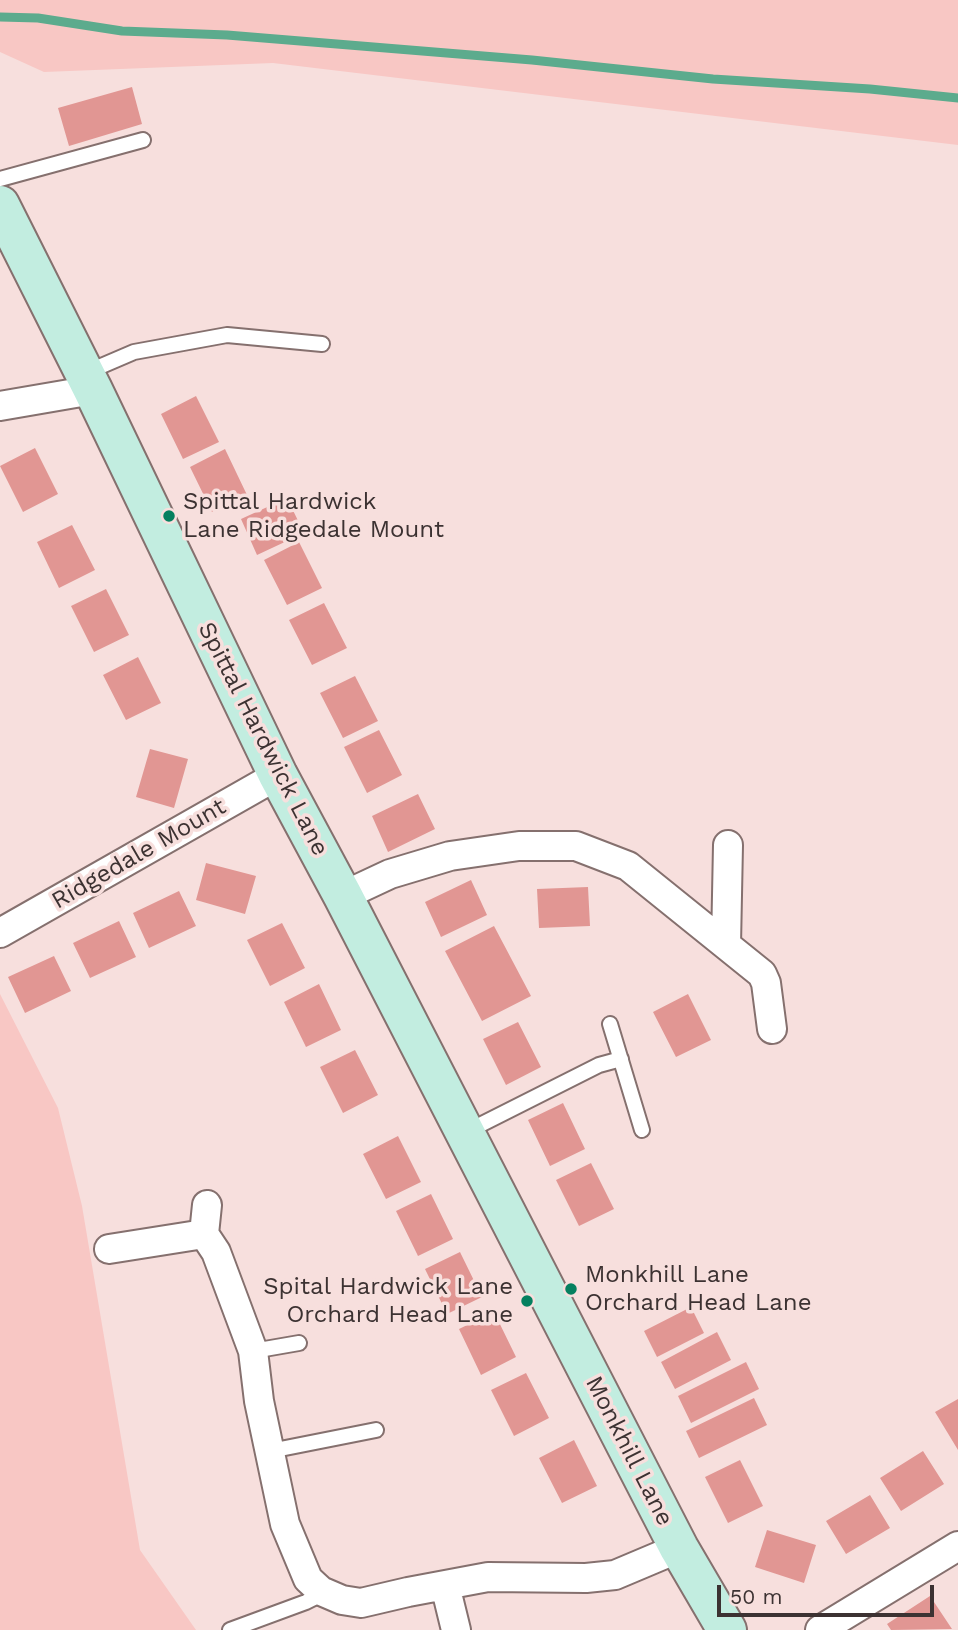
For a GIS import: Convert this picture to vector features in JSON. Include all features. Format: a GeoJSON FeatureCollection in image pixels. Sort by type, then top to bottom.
{"type":"FeatureCollection","features":[{"type":"Feature","properties":{"kind":"street","name":"Spittal Hardwick Lane"},"geometry":{"type":"LineString","coordinates":[[0,205],[278,775],[535,1269]]}},
{"type":"Feature","properties":{"kind":"street"},"geometry":{"type":"LineString","coordinates":[[0,406],[88,382]]}},
{"type":"Feature","properties":{"kind":"street","name":"Ridgedale Mount"},"geometry":{"type":"LineString","coordinates":[[0,933],[278,775]]}},
{"type":"Feature","properties":{"kind":"street"},"geometry":{"type":"LineString","coordinates":[[726,946],[728,845]]}},
{"type":"Feature","properties":{"kind":"street"},"geometry":{"type":"LineString","coordinates":[[343,896],[390,874],[450,856],[519,846],[576,846],[628,866],[762,974],[766,983],[772,1029]]}},
{"type":"Feature","properties":{"kind":"street"},"geometry":{"type":"LineString","coordinates":[[207,1205],[204,1234],[216,1252],[253,1351],[259,1401],[285,1524],[308,1579],[321,1591],[342,1600],[361,1603],[488,1577],[586,1578],[615,1575],[679,1548]]}},
{"type":"Feature","properties":{"kind":"street"},"geometry":{"type":"LineString","coordinates":[[110,1249],[204,1234]]}},
{"type":"Feature","properties":{"kind":"street","name":"Monkhill Lane"},"geometry":{"type":"LineString","coordinates":[[535,1269],[679,1548],[727,1630]]}},
{"type":"Feature","properties":{"kind":"street"},"geometry":{"type":"LineString","coordinates":[[820,1630],[958,1546]]}},
{"type":"Feature","properties":{"kind":"street"},"geometry":{"type":"LineString","coordinates":[[445,1585],[456,1630]]}},
{"type":"Feature","properties":{"kind":"lane"},"geometry":{"type":"LineString","coordinates":[[0,179],[143,140]]}},
{"type":"Feature","properties":{"kind":"lane"},"geometry":{"type":"LineString","coordinates":[[88,382],[134,352],[227,335],[321,344]]}},
{"type":"Feature","properties":{"kind":"lane"},"geometry":{"type":"LineString","coordinates":[[610,1024],[642,1130]]}},
{"type":"Feature","properties":{"kind":"lane"},"geometry":{"type":"LineString","coordinates":[[464,1133],[599,1065],[621,1059]]}},
{"type":"Feature","properties":{"kind":"lane"},"geometry":{"type":"LineString","coordinates":[[253,1351],[299,1343]]}},
{"type":"Feature","properties":{"kind":"lane"},"geometry":{"type":"LineString","coordinates":[[270,1451],[376,1430]]}},
{"type":"Feature","properties":{"kind":"lane"},"geometry":{"type":"LineString","coordinates":[[230,1630],[306,1602],[321,1591]]}},
{"type":"Feature","properties":{"kind":"shaded area"},"geometry":{"type":"Polygon","coordinates":[[[0,0],[958,0],[958,145],[273,63],[44,72],[0,52],[0,0]]]}},
{"type":"Feature","properties":{"kind":"shaded area"},"geometry":{"type":"Polygon","coordinates":[[[0,994],[58,1108],[82,1206],[140,1550],[196,1630],[0,1630],[0,994]]]}},
{"type":"Feature","properties":{"kind":"building"},"geometry":{"type":"Polygon","coordinates":[[[132,87],[142,124],[69,146],[58,108],[132,87]]]}},
{"type":"Feature","properties":{"kind":"building"},"geometry":{"type":"Polygon","coordinates":[[[196,396],[219,442],[183,459],[161,414],[196,396]]]}},
{"type":"Feature","properties":{"kind":"building"},"geometry":{"type":"Polygon","coordinates":[[[35,448],[58,494],[23,512],[0,466],[35,448]]]}},
{"type":"Feature","properties":{"kind":"building"},"geometry":{"type":"Polygon","coordinates":[[[225,449],[247,495],[212,512],[190,467],[225,449]]]}},
{"type":"Feature","properties":{"kind":"building"},"geometry":{"type":"Polygon","coordinates":[[[287,498],[304,533],[257,555],[241,519],[287,498]]]}},
{"type":"Feature","properties":{"kind":"building"},"geometry":{"type":"Polygon","coordinates":[[[72,525],[95,570],[59,588],[37,542],[72,525]]]}},
{"type":"Feature","properties":{"kind":"building"},"geometry":{"type":"Polygon","coordinates":[[[299,542],[322,588],[287,605],[264,560],[299,542]]]}},
{"type":"Feature","properties":{"kind":"building"},"geometry":{"type":"Polygon","coordinates":[[[106,589],[129,635],[94,652],[71,606],[106,589]]]}},
{"type":"Feature","properties":{"kind":"building"},"geometry":{"type":"Polygon","coordinates":[[[324,603],[347,648],[312,665],[289,620],[324,603]]]}},
{"type":"Feature","properties":{"kind":"building"},"geometry":{"type":"Polygon","coordinates":[[[138,657],[161,703],[126,720],[103,675],[138,657]]]}},
{"type":"Feature","properties":{"kind":"building"},"geometry":{"type":"Polygon","coordinates":[[[355,676],[378,721],[343,738],[320,693],[355,676]]]}},
{"type":"Feature","properties":{"kind":"building"},"geometry":{"type":"Polygon","coordinates":[[[379,730],[402,775],[367,793],[344,747],[379,730]]]}},
{"type":"Feature","properties":{"kind":"building"},"geometry":{"type":"Polygon","coordinates":[[[150,749],[188,759],[174,808],[136,797],[150,749]]]}},
{"type":"Feature","properties":{"kind":"building"},"geometry":{"type":"Polygon","coordinates":[[[418,794],[435,829],[388,852],[372,816],[418,794]]]}},
{"type":"Feature","properties":{"kind":"building"},"geometry":{"type":"Polygon","coordinates":[[[206,863],[256,876],[245,914],[196,900],[206,863]]]}},
{"type":"Feature","properties":{"kind":"building"},"geometry":{"type":"Polygon","coordinates":[[[471,880],[487,915],[441,937],[425,902],[471,880]]]}},
{"type":"Feature","properties":{"kind":"building"},"geometry":{"type":"Polygon","coordinates":[[[588,887],[590,926],[539,928],[537,889],[588,887]]]}},
{"type":"Feature","properties":{"kind":"building"},"geometry":{"type":"Polygon","coordinates":[[[179,891],[196,926],[149,948],[133,913],[179,891]]]}},
{"type":"Feature","properties":{"kind":"building"},"geometry":{"type":"Polygon","coordinates":[[[119,921],[136,957],[90,978],[73,943],[119,921]]]}},
{"type":"Feature","properties":{"kind":"building"},"geometry":{"type":"Polygon","coordinates":[[[282,923],[305,968],[270,986],[247,940],[282,923]]]}},
{"type":"Feature","properties":{"kind":"building"},"geometry":{"type":"Polygon","coordinates":[[[494,926],[531,996],[482,1021],[445,951],[494,926]]]}},
{"type":"Feature","properties":{"kind":"building"},"geometry":{"type":"Polygon","coordinates":[[[54,956],[71,991],[25,1013],[8,977],[54,956]]]}},
{"type":"Feature","properties":{"kind":"building"},"geometry":{"type":"Polygon","coordinates":[[[319,984],[341,1030],[306,1047],[284,1002],[319,984]]]}},
{"type":"Feature","properties":{"kind":"building"},"geometry":{"type":"Polygon","coordinates":[[[688,994],[711,1040],[676,1057],[653,1012],[688,994]]]}},
{"type":"Feature","properties":{"kind":"building"},"geometry":{"type":"Polygon","coordinates":[[[518,1022],[541,1067],[506,1085],[483,1039],[518,1022]]]}},
{"type":"Feature","properties":{"kind":"building"},"geometry":{"type":"Polygon","coordinates":[[[355,1050],[378,1095],[343,1113],[320,1067],[355,1050]]]}},
{"type":"Feature","properties":{"kind":"building"},"geometry":{"type":"Polygon","coordinates":[[[563,1103],[585,1149],[550,1166],[528,1120],[563,1103]]]}},
{"type":"Feature","properties":{"kind":"building"},"geometry":{"type":"Polygon","coordinates":[[[398,1136],[421,1182],[386,1199],[363,1154],[398,1136]]]}},
{"type":"Feature","properties":{"kind":"building"},"geometry":{"type":"Polygon","coordinates":[[[591,1163],[614,1209],[579,1226],[556,1180],[591,1163]]]}},
{"type":"Feature","properties":{"kind":"building"},"geometry":{"type":"Polygon","coordinates":[[[431,1194],[453,1239],[418,1256],[396,1211],[431,1194]]]}},
{"type":"Feature","properties":{"kind":"building"},"geometry":{"type":"Polygon","coordinates":[[[460,1252],[482,1297],[447,1314],[425,1269],[460,1252]]]}},
{"type":"Feature","properties":{"kind":"building"},"geometry":{"type":"Polygon","coordinates":[[[691,1307],[704,1333],[657,1357],[644,1331],[691,1307]]]}},
{"type":"Feature","properties":{"kind":"building"},"geometry":{"type":"Polygon","coordinates":[[[494,1312],[516,1357],[481,1375],[459,1329],[494,1312]]]}},
{"type":"Feature","properties":{"kind":"building"},"geometry":{"type":"Polygon","coordinates":[[[717,1332],[731,1360],[675,1389],[661,1362],[717,1332]]]}},
{"type":"Feature","properties":{"kind":"building"},"geometry":{"type":"Polygon","coordinates":[[[746,1362],[759,1389],[691,1423],[678,1396],[746,1362]]]}},
{"type":"Feature","properties":{"kind":"building"},"geometry":{"type":"Polygon","coordinates":[[[526,1373],[549,1418],[514,1436],[491,1390],[526,1373]]]}},
{"type":"Feature","properties":{"kind":"building"},"geometry":{"type":"Polygon","coordinates":[[[754,1398],[767,1425],[699,1458],[686,1431],[754,1398]]]}},
{"type":"Feature","properties":{"kind":"building"},"geometry":{"type":"Polygon","coordinates":[[[958,1399],[958,1450],[935,1412],[958,1399]]]}},
{"type":"Feature","properties":{"kind":"building"},"geometry":{"type":"Polygon","coordinates":[[[574,1440],[597,1486],[562,1503],[539,1458],[574,1440]]]}},
{"type":"Feature","properties":{"kind":"building"},"geometry":{"type":"Polygon","coordinates":[[[923,1451],[944,1484],[901,1511],[880,1478],[923,1451]]]}},
{"type":"Feature","properties":{"kind":"building"},"geometry":{"type":"Polygon","coordinates":[[[740,1460],[763,1506],[728,1523],[705,1477],[740,1460]]]}},
{"type":"Feature","properties":{"kind":"building"},"geometry":{"type":"Polygon","coordinates":[[[870,1495],[890,1528],[846,1554],[826,1521],[870,1495]]]}},
{"type":"Feature","properties":{"kind":"building"},"geometry":{"type":"Polygon","coordinates":[[[767,1530],[816,1545],[804,1583],[755,1567],[767,1530]]]}},
{"type":"Feature","properties":{"kind":"building"},"geometry":{"type":"Polygon","coordinates":[[[930,1596],[952,1629],[891,1630],[887,1624],[930,1596]]]}},
{"type":"Feature","properties":{"kind":"waterway"},"geometry":{"type":"LineString","coordinates":[[0,17],[38,18],[122,31],[227,35],[532,60],[713,79],[870,89],[958,98]]}},
{"type":"Feature","properties":{"kind":"place","name":"Spittal Hardwick Lane Ridgedale Mount"},"geometry":{"type":"Point","coordinates":[169,516]}},
{"type":"Feature","properties":{"kind":"place","name":"Monkhill Lane Orchard Head Lane"},"geometry":{"type":"Point","coordinates":[571,1289]}},
{"type":"Feature","properties":{"kind":"place","name":"Spital Hardwick Lane Orchard Head Lane"},"geometry":{"type":"Point","coordinates":[527,1301]}}]}
